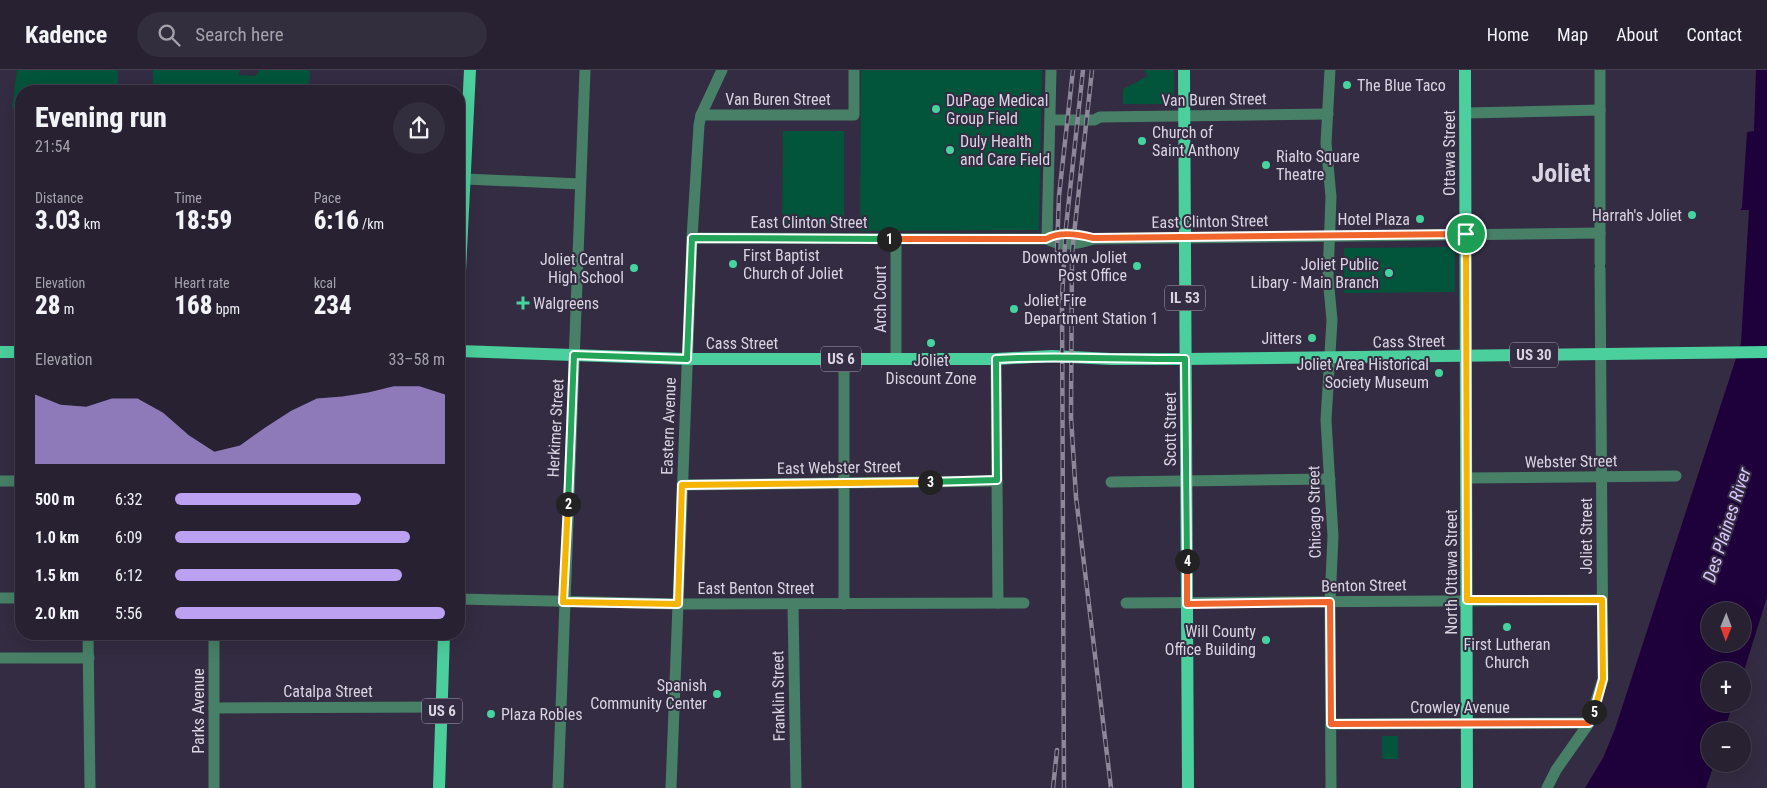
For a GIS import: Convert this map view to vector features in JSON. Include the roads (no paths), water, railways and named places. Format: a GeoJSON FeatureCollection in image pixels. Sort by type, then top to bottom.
{"type":"FeatureCollection","features":[{"type":"Feature","properties":{"kind":"main road"},"geometry":{"type":"LineString","coordinates":[[465,179],[470,70]]}},
{"type":"Feature","properties":{"kind":"main road","name":"Scott Street"},"geometry":{"type":"LineString","coordinates":[[1184,70],[1188,788]]}},
{"type":"Feature","properties":{"kind":"main road","name":"Ottawa Street"},"geometry":{"type":"LineString","coordinates":[[1465,70],[1467,356]]}},
{"type":"Feature","properties":{"kind":"main road","name":"Cass Street"},"geometry":{"type":"LineString","coordinates":[[465,351],[687,359],[996,359],[1052,356],[1111,359],[1185,359],[1734,354],[1767,352]]}},
{"type":"Feature","properties":{"kind":"main road"},"geometry":{"type":"LineString","coordinates":[[0,352],[15,352]]}},
{"type":"Feature","properties":{"kind":"main road","name":"North Ottawa Street"},"geometry":{"type":"LineString","coordinates":[[1467,356],[1467,788]]}},
{"type":"Feature","properties":{"kind":"main road","name":"US 6"},"geometry":{"type":"LineString","coordinates":[[439,788],[444,640]]}},
{"type":"Feature","properties":{"kind":"street","name":"Herkimer Street"},"geometry":{"type":"LineString","coordinates":[[558,788],[563,602],[585,70]]}},
{"type":"Feature","properties":{"kind":"street","name":"Eastern Avenue"},"geometry":{"type":"LineString","coordinates":[[671,788],[692,238],[702,115],[722,70]]}},
{"type":"Feature","properties":{"kind":"street","name":"Van Buren Street"},"geometry":{"type":"LineString","coordinates":[[702,115],[854,115],[854,70]]}},
{"type":"Feature","properties":{"kind":"street"},"geometry":{"type":"LineString","coordinates":[[1046,239],[1051,70]]}},
{"type":"Feature","properties":{"kind":"street","name":"Chicago Street"},"geometry":{"type":"LineString","coordinates":[[1330,70],[1326,143],[1331,214],[1328,236],[1328,277],[1332,320],[1326,420],[1334,536],[1330,602],[1331,788]]}},
{"type":"Feature","properties":{"kind":"street","name":"Joliet Street"},"geometry":{"type":"LineString","coordinates":[[1547,788],[1556,770],[1589,723],[1603,679],[1600,70]]}},
{"type":"Feature","properties":{"kind":"street"},"geometry":{"type":"LineString","coordinates":[[1466,113],[1600,110]]}},
{"type":"Feature","properties":{"kind":"street","name":"Van Buren Street"},"geometry":{"type":"LineString","coordinates":[[1051,116],[1094,113],[1100,117],[1328,114]]}},
{"type":"Feature","properties":{"kind":"street"},"geometry":{"type":"LineString","coordinates":[[465,179],[580,184]]}},
{"type":"Feature","properties":{"kind":"street","name":"East Clinton Street"},"geometry":{"type":"LineString","coordinates":[[692,238],[1046,239],[1054,243],[1080,243],[1093,238],[1600,233]]}},
{"type":"Feature","properties":{"kind":"street","name":"Arch Court"},"geometry":{"type":"LineString","coordinates":[[896,239],[896,359]]}},
{"type":"Feature","properties":{"kind":"street"},"geometry":{"type":"LineString","coordinates":[[844,359],[844,604]]}},
{"type":"Feature","properties":{"kind":"street"},"geometry":{"type":"LineString","coordinates":[[996,359],[998,603]]}},
{"type":"Feature","properties":{"kind":"street","name":"Webster Street"},"geometry":{"type":"LineString","coordinates":[[1467,478],[1676,476]]}},
{"type":"Feature","properties":{"kind":"street"},"geometry":{"type":"LineString","coordinates":[[1111,482],[1330,479]]}},
{"type":"Feature","properties":{"kind":"street","name":"East Webster Street"},"geometry":{"type":"LineString","coordinates":[[682,485],[997,480]]}},
{"type":"Feature","properties":{"kind":"street"},"geometry":{"type":"LineString","coordinates":[[0,481],[15,481]]}},
{"type":"Feature","properties":{"kind":"street"},"geometry":{"type":"LineString","coordinates":[[0,598],[15,598]]}},
{"type":"Feature","properties":{"kind":"street","name":"East Benton Street"},"geometry":{"type":"LineString","coordinates":[[465,599],[678,604],[1024,603]]}},
{"type":"Feature","properties":{"kind":"street","name":"Benton Street"},"geometry":{"type":"LineString","coordinates":[[1126,603],[1602,600]]}},
{"type":"Feature","properties":{"kind":"street","name":"Franklin Street"},"geometry":{"type":"LineString","coordinates":[[793,604],[796,788]]}},
{"type":"Feature","properties":{"kind":"street"},"geometry":{"type":"LineString","coordinates":[[88,640],[90,788]]}},
{"type":"Feature","properties":{"kind":"street","name":"Parks Avenue"},"geometry":{"type":"LineString","coordinates":[[214,640],[214,788]]}},
{"type":"Feature","properties":{"kind":"street"},"geometry":{"type":"LineString","coordinates":[[0,658],[89,658]]}},
{"type":"Feature","properties":{"kind":"street","name":"Catalpa Street"},"geometry":{"type":"LineString","coordinates":[[214,708],[442,707]]}},
{"type":"Feature","properties":{"kind":"street","name":"Crowley Avenue"},"geometry":{"type":"LineString","coordinates":[[1331,724],[1589,723]]}},
{"type":"Feature","properties":{"kind":"water","name":"Des Plaines River"},"geometry":{"type":"Polygon","coordinates":[[[1756,70],[1767,70],[1767,597],[1751,648],[1751,602],[1701,602],[1701,652],[1750,652],[1747,662],[1701,662],[1701,712],[1730,712],[1727,722],[1701,722],[1701,772],[1711,772],[1706,788],[1585,788],[1603,758],[1615,729],[1741,343],[1749,210],[1740,210],[1742,208],[1747,132],[1754,131],[1756,70]]]}},
{"type":"Feature","properties":{"kind":"railway"},"geometry":{"type":"LineString","coordinates":[[1057,251],[1059,196],[1073,70]]}},
{"type":"Feature","properties":{"kind":"railway"},"geometry":{"type":"LineString","coordinates":[[1064,788],[1062,298],[1066,227],[1083,70]]}},
{"type":"Feature","properties":{"kind":"railway"},"geometry":{"type":"LineString","coordinates":[[1092,70],[1072,253],[1071,417],[1076,497],[1111,788]]}},
{"type":"Feature","properties":{"kind":"railway"},"geometry":{"type":"LineString","coordinates":[[1053,788],[1057,750]]}},
{"type":"Feature","properties":{"kind":"place","name":"The Blue Taco"},"geometry":{"type":"Point","coordinates":[1347,85]}},
{"type":"Feature","properties":{"kind":"place","name":"DuPage Medical Group Field"},"geometry":{"type":"Point","coordinates":[936,109]}},
{"type":"Feature","properties":{"kind":"place","name":"Church of Saint Anthony"},"geometry":{"type":"Point","coordinates":[1142,141]}},
{"type":"Feature","properties":{"kind":"place","name":"Duly Health and Care Field"},"geometry":{"type":"Point","coordinates":[950,150]}},
{"type":"Feature","properties":{"kind":"place","name":"Rialto Square Theatre"},"geometry":{"type":"Point","coordinates":[1266,165]}},
{"type":"Feature","properties":{"kind":"place","name":"Harrah's Joliet"},"geometry":{"type":"Point","coordinates":[1692,215]}},
{"type":"Feature","properties":{"kind":"place","name":"Hotel Plaza"},"geometry":{"type":"Point","coordinates":[1420,219]}},
{"type":"Feature","properties":{"kind":"place","name":"First Baptist Church of Joliet"},"geometry":{"type":"Point","coordinates":[733,264]}},
{"type":"Feature","properties":{"kind":"place","name":"Downtown Joliet Post Office"},"geometry":{"type":"Point","coordinates":[1137,266]}},
{"type":"Feature","properties":{"kind":"place","name":"Joliet Central High School"},"geometry":{"type":"Point","coordinates":[634,268]}},
{"type":"Feature","properties":{"kind":"place","name":"Joliet Public Libary - Main Branch"},"geometry":{"type":"Point","coordinates":[1389,273]}},
{"type":"Feature","properties":{"kind":"place","name":"Walgreens"},"geometry":{"type":"Point","coordinates":[523,303]}},
{"type":"Feature","properties":{"kind":"place","name":"Joliet Fire Department Station 1"},"geometry":{"type":"Point","coordinates":[1014,309]}},
{"type":"Feature","properties":{"kind":"place","name":"Jitters"},"geometry":{"type":"Point","coordinates":[1312,338]}},
{"type":"Feature","properties":{"kind":"place","name":"Joliet Discount Zone"},"geometry":{"type":"Point","coordinates":[931,343]}},
{"type":"Feature","properties":{"kind":"place","name":"Joliet Area Historical Society Museum"},"geometry":{"type":"Point","coordinates":[1439,373]}},
{"type":"Feature","properties":{"kind":"place","name":"First Lutheran Church"},"geometry":{"type":"Point","coordinates":[1507,627]}},
{"type":"Feature","properties":{"kind":"place","name":"Will County Office Building"},"geometry":{"type":"Point","coordinates":[1266,640]}},
{"type":"Feature","properties":{"kind":"place","name":"Spanish Community Center"},"geometry":{"type":"Point","coordinates":[717,694]}},
{"type":"Feature","properties":{"kind":"place","name":"Plaza Robles"},"geometry":{"type":"Point","coordinates":[491,714]}},
{"type":"Feature","properties":{"kind":"district","name":"Joliet"},"geometry":{"type":"Point","coordinates":[1561,173]}}]}
